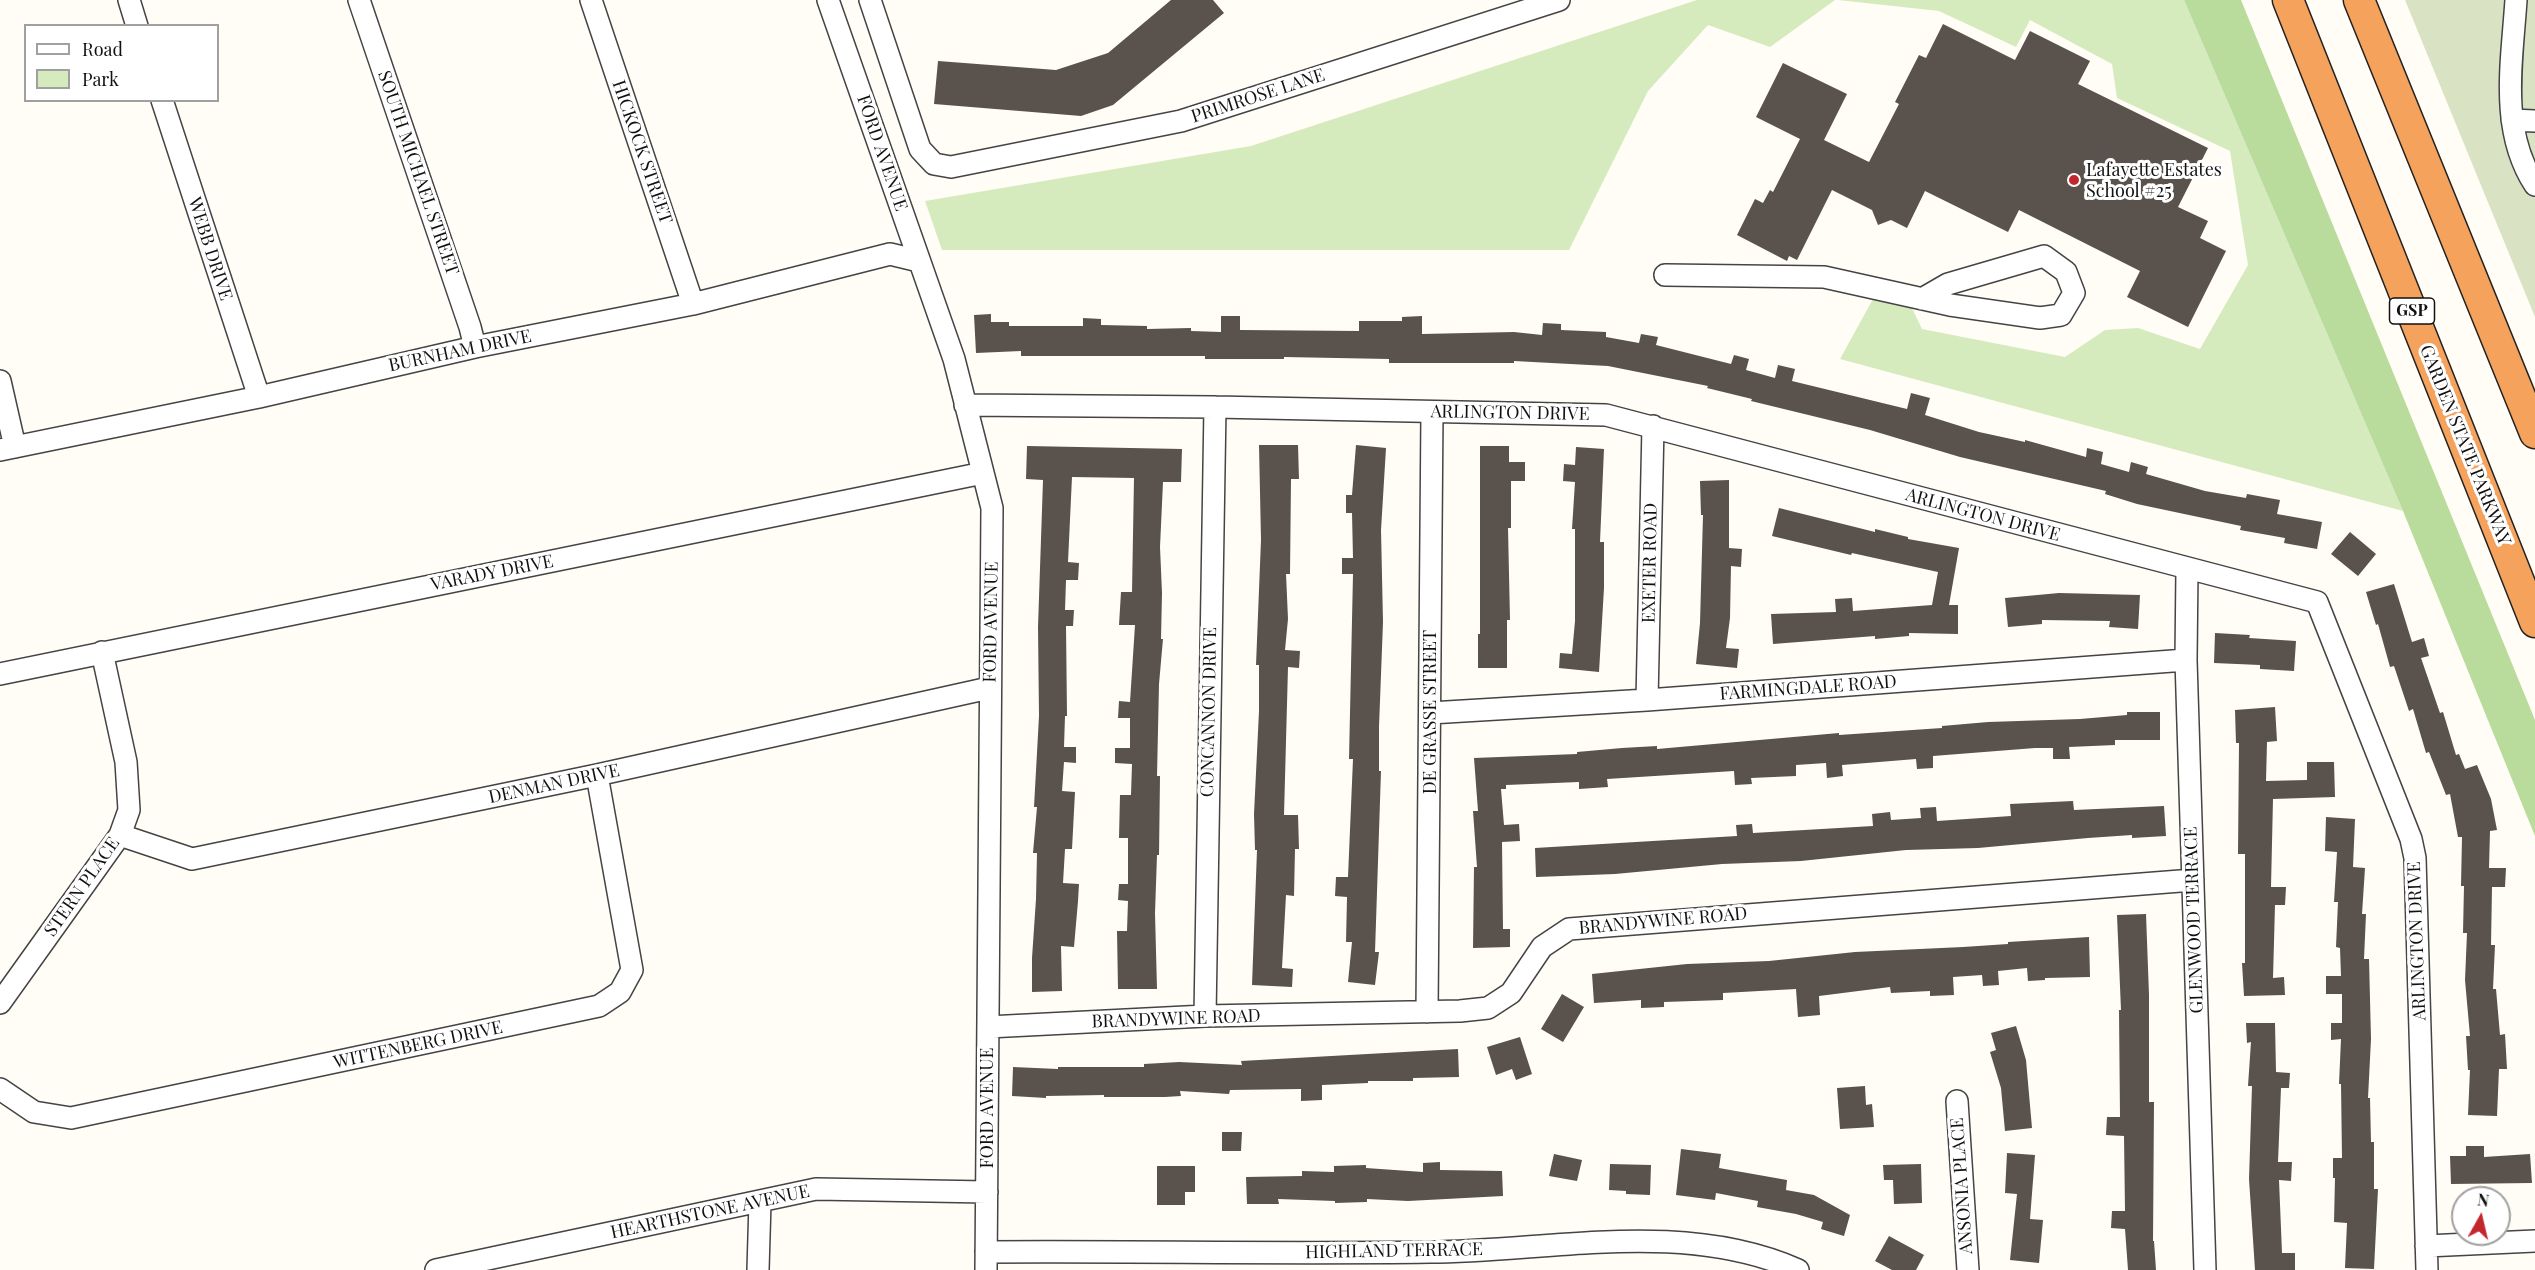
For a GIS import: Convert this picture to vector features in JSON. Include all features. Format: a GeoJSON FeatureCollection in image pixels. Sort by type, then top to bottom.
{"type":"FeatureCollection","features":[{"type":"Feature","properties":{"kind":"highway","name":"GARDEN STATE PARKWAY"},"geometry":{"type":"LineString","coordinates":[[2288,0],[2535,622]]}},
{"type":"Feature","properties":{"kind":"highway"},"geometry":{"type":"LineString","coordinates":[[2359,0],[2535,433]]}},
{"type":"Feature","properties":{"kind":"street"},"geometry":{"type":"LineString","coordinates":[[129,0],[136,24]]}},
{"type":"Feature","properties":{"kind":"street","name":"SOUTH MICHAEL STREET"},"geometry":{"type":"LineString","coordinates":[[359,0],[467,316],[475,347]]}},
{"type":"Feature","properties":{"kind":"street","name":"HICKOCK STREET"},"geometry":{"type":"LineString","coordinates":[[591,0],[693,304]]}},
{"type":"Feature","properties":{"kind":"street","name":"FORD AVENUE"},"geometry":{"type":"LineString","coordinates":[[828,0],[954,359],[992,508],[986,1261]]}},
{"type":"Feature","properties":{"kind":"street","name":"PRIMROSE LANE"},"geometry":{"type":"LineString","coordinates":[[870,0],[920,149],[934,164],[951,167],[1180,121],[1559,0]]}},
{"type":"Feature","properties":{"kind":"street"},"geometry":{"type":"LineString","coordinates":[[2516,0],[2510,88],[2512,120],[2517,146],[2526,171],[2535,185]]}},
{"type":"Feature","properties":{"kind":"street","name":"WEBB DRIVE"},"geometry":{"type":"LineString","coordinates":[[163,102],[259,397]]}},
{"type":"Feature","properties":{"kind":"street"},"geometry":{"type":"LineString","coordinates":[[2512,120],[2535,121]]}},
{"type":"Feature","properties":{"kind":"street","name":"BURNHAM DRIVE"},"geometry":{"type":"LineString","coordinates":[[7,449],[259,397],[475,347],[693,304],[890,255],[919,261]]}},
{"type":"Feature","properties":{"kind":"street"},"geometry":{"type":"LineString","coordinates":[[1665,275],[1824,277],[1922,299],[2040,318],[2061,315],[2074,293],[2066,272],[2044,256],[1948,284],[1922,299]]}},
{"type":"Feature","properties":{"kind":"street"},"geometry":{"type":"LineString","coordinates":[[0,381],[7,449]]}},
{"type":"Feature","properties":{"kind":"street","name":"ARLINGTON DRIVE"},"geometry":{"type":"LineString","coordinates":[[965,405],[1215,407],[1606,415],[2317,602],[2411,839],[2415,858],[2427,1270]]}},
{"type":"Feature","properties":{"kind":"street","name":"CONCANNON DRIVE"},"geometry":{"type":"LineString","coordinates":[[1205,1016],[1215,407]]}},
{"type":"Feature","properties":{"kind":"street","name":"DE GRASSE STREET"},"geometry":{"type":"LineString","coordinates":[[1427,1012],[1432,412]]}},
{"type":"Feature","properties":{"kind":"street","name":"EXETER ROAD"},"geometry":{"type":"LineString","coordinates":[[1647,700],[1653,426]]}},
{"type":"Feature","properties":{"kind":"street","name":"VARADY DRIVE"},"geometry":{"type":"LineString","coordinates":[[0,674],[983,473]]}},
{"type":"Feature","properties":{"kind":"street","name":"GLENWOOD TERRACE"},"geometry":{"type":"LineString","coordinates":[[2187,569],[2186,660],[2205,1270]]}},
{"type":"Feature","properties":{"kind":"street","name":"STERN PLACE"},"geometry":{"type":"LineString","coordinates":[[0,1003],[120,835],[129,810],[126,762],[102,652]]}},
{"type":"Feature","properties":{"kind":"street","name":"FARMINGDALE ROAD"},"geometry":{"type":"LineString","coordinates":[[1430,713],[1647,700],[2186,660]]}},
{"type":"Feature","properties":{"kind":"street","name":"DENMAN DRIVE"},"geometry":{"type":"LineString","coordinates":[[120,835],[192,860],[597,775],[989,688]]}},
{"type":"Feature","properties":{"kind":"street","name":"WITTENBERG DRIVE"},"geometry":{"type":"LineString","coordinates":[[0,1089],[34,1112],[71,1118],[600,1006],[620,992],[632,970],[597,775]]}},
{"type":"Feature","properties":{"kind":"street","name":"BRANDYWINE ROAD"},"geometry":{"type":"LineString","coordinates":[[988,1027],[1205,1016],[1427,1012],[1488,1008],[1511,993],[1542,947],[1569,929],[2193,880]]}},
{"type":"Feature","properties":{"kind":"street","name":"ANSONIA PLACE"},"geometry":{"type":"LineString","coordinates":[[1956,1101],[1968,1270]]}},
{"type":"Feature","properties":{"kind":"street","name":"HEARTHSTONE AVENUE"},"geometry":{"type":"LineString","coordinates":[[436,1270],[816,1189],[987,1192]]}},
{"type":"Feature","properties":{"kind":"street"},"geometry":{"type":"LineString","coordinates":[[758,1270],[760,1202]]}},
{"type":"Feature","properties":{"kind":"street","name":"HIGHLAND TERRACE"},"geometry":{"type":"LineString","coordinates":[[986,1261],[1433,1252],[1682,1241],[1734,1249],[1797,1270]]}},
{"type":"Feature","properties":{"kind":"street"},"geometry":{"type":"LineString","coordinates":[[2426,1246],[2535,1241]]}},
{"type":"Feature","properties":{"kind":"green space"},"geometry":{"type":"Polygon","coordinates":[[[1697,0],[1835,0],[1770,47],[1708,25],[1648,91],[1569,250],[942,250],[925,201],[1251,146],[1697,0]]]}},
{"type":"Feature","properties":{"kind":"green space"},"geometry":{"type":"Polygon","coordinates":[[[1838,0],[2184,0],[2403,511],[1840,359],[1873,299],[1910,304],[1922,329],[2065,357],[2105,330],[2138,328],[2200,349],[2248,265],[2230,151],[2117,98],[2112,64],[2030,20],[2016,47],[1939,11],[1838,0]]]}},
{"type":"Feature","properties":{"kind":"green space"},"geometry":{"type":"Polygon","coordinates":[[[2184,0],[2241,0],[2535,720],[2535,836],[2403,511],[2184,0]]]}},
{"type":"Feature","properties":{"kind":"green space"},"geometry":{"type":"Polygon","coordinates":[[[2405,0],[2535,0],[2535,317],[2405,0]]]}},
{"type":"Feature","properties":{"kind":"building"},"geometry":{"type":"Polygon","coordinates":[[[1171,0],[1213,0],[1224,13],[1113,105],[1081,116],[934,104],[938,61],[1056,70],[1108,53],[1171,0]]]}},
{"type":"Feature","properties":{"kind":"building","name":"Lafayette Estates School #25"},"geometry":{"type":"Polygon","coordinates":[[[1943,24],[2015,60],[2030,31],[2090,61],[2078,84],[2208,148],[2178,207],[2208,221],[2200,238],[2226,251],[2188,327],[2127,297],[2140,271],[2019,210],[2008,232],[1925,191],[1907,228],[1891,220],[1878,225],[1872,210],[1832,190],[1797,260],[1789,256],[1787,261],[1737,235],[1755,199],[1763,203],[1770,190],[1773,192],[1800,139],[1756,117],[1783,63],[1847,94],[1824,140],[1869,162],[1899,104],[1895,102],[1919,55],[1926,58],[1943,24]]]}},
{"type":"Feature","properties":{"kind":"building"},"geometry":{"type":"Polygon","coordinates":[[[991,314],[991,322],[1009,322],[1009,326],[1083,326],[1083,318],[1101,319],[1101,325],[1147,326],[1147,329],[1191,328],[1191,331],[1221,332],[1221,316],[1240,316],[1240,330],[1359,331],[1359,321],[1402,321],[1402,317],[1422,316],[1422,334],[1514,332],[1542,335],[1543,323],[1561,324],[1561,330],[1606,332],[1606,337],[1639,343],[1641,334],[1658,337],[1656,345],[1731,364],[1734,355],[1749,359],[1746,370],[1775,378],[1778,365],[1795,369],[1792,381],[1907,409],[1911,393],[1930,398],[1925,415],[1979,432],[2025,442],[2025,440],[2086,457],[2087,448],[2103,452],[2101,464],[2129,472],[2131,462],[2148,467],[2146,474],[2205,491],[2246,498],[2247,494],[2280,500],[2277,514],[2322,522],[2317,549],[2284,543],[2285,538],[2240,530],[2241,526],[2137,504],[2105,494],[2106,491],[1960,457],[1870,430],[1751,401],[1752,399],[1707,388],[1708,386],[1608,366],[1514,361],[1514,363],[1389,363],[1389,359],[1284,357],[1284,359],[1205,359],[1205,356],[1021,356],[1021,351],[976,353],[974,315],[991,314]]]}},
{"type":"Feature","properties":{"kind":"building"},"geometry":{"type":"Polygon","coordinates":[[[1259,445],[1298,445],[1299,479],[1291,479],[1290,574],[1286,574],[1288,619],[1285,650],[1300,651],[1299,668],[1288,667],[1284,815],[1298,815],[1299,849],[1295,849],[1294,896],[1286,895],[1282,968],[1293,969],[1292,987],[1252,985],[1257,850],[1255,850],[1254,814],[1259,711],[1259,665],[1256,665],[1261,540],[1259,445]]]}},
{"type":"Feature","properties":{"kind":"building"},"geometry":{"type":"Polygon","coordinates":[[[1356,445],[1386,448],[1381,530],[1383,622],[1379,771],[1381,771],[1375,952],[1379,952],[1375,985],[1348,982],[1352,942],[1346,942],[1347,897],[1335,896],[1336,877],[1348,877],[1353,759],[1349,759],[1353,574],[1342,574],[1342,558],[1353,558],[1352,513],[1346,513],[1346,495],[1352,495],[1356,445]]]}},
{"type":"Feature","properties":{"kind":"building"},"geometry":{"type":"Polygon","coordinates":[[[1027,446],[1182,449],[1181,482],[1163,482],[1160,547],[1161,639],[1163,639],[1159,684],[1157,776],[1160,776],[1159,855],[1157,855],[1155,913],[1157,989],[1118,989],[1117,931],[1127,931],[1128,901],[1118,900],[1119,884],[1128,884],[1128,838],[1119,838],[1120,795],[1131,795],[1132,764],[1115,763],[1115,748],[1130,748],[1130,718],[1118,718],[1119,701],[1130,702],[1135,625],[1119,625],[1121,592],[1132,592],[1134,478],[1072,477],[1068,562],[1079,563],[1078,580],[1066,580],[1065,610],[1074,610],[1073,626],[1066,626],[1067,716],[1065,716],[1064,747],[1076,747],[1076,763],[1064,762],[1062,791],[1075,792],[1072,849],[1065,849],[1063,883],[1079,884],[1078,901],[1074,947],[1061,946],[1062,991],[1032,992],[1037,853],[1033,853],[1037,807],[1034,807],[1039,716],[1038,627],[1043,480],[1026,479],[1027,446]]]}},
{"type":"Feature","properties":{"kind":"building"},"geometry":{"type":"Polygon","coordinates":[[[1480,446],[1509,446],[1509,462],[1525,462],[1525,481],[1511,481],[1511,528],[1508,528],[1510,620],[1507,620],[1507,668],[1478,668],[1480,446]]]}},
{"type":"Feature","properties":{"kind":"building"},"geometry":{"type":"Polygon","coordinates":[[[1576,447],[1604,449],[1600,542],[1604,542],[1604,588],[1599,672],[1559,668],[1560,653],[1572,654],[1575,621],[1575,529],[1572,529],[1575,482],[1563,481],[1564,464],[1575,465],[1576,447]]]}},
{"type":"Feature","properties":{"kind":"building"},"geometry":{"type":"Polygon","coordinates":[[[1729,480],[1729,548],[1742,549],[1741,567],[1731,566],[1730,618],[1726,648],[1739,649],[1737,668],[1696,664],[1700,623],[1703,515],[1701,515],[1700,481],[1729,480]]]}},
{"type":"Feature","properties":{"kind":"building"},"geometry":{"type":"Polygon","coordinates":[[[1779,508],[1875,532],[1875,529],[1908,537],[1908,539],[1959,548],[1949,605],[1958,605],[1958,634],[1909,633],[1909,636],[1875,639],[1875,636],[1773,644],[1771,614],[1836,612],[1835,599],[1852,598],[1853,611],[1932,605],[1938,572],[1852,553],[1851,555],[1772,536],[1779,508]]]}},
{"type":"Feature","properties":{"kind":"building"},"geometry":{"type":"Polygon","coordinates":[[[2350,532],[2376,554],[2358,576],[2331,554],[2350,532]]]}},
{"type":"Feature","properties":{"kind":"building"},"geometry":{"type":"Polygon","coordinates":[[[2394,584],[2412,642],[2424,638],[2429,656],[2421,658],[2440,713],[2443,712],[2456,755],[2459,754],[2465,769],[2477,765],[2491,799],[2497,830],[2490,831],[2489,868],[2506,868],[2505,887],[2492,887],[2491,945],[2495,945],[2493,989],[2496,989],[2500,1035],[2505,1034],[2507,1069],[2499,1069],[2497,1116],[2468,1115],[2470,1070],[2468,1070],[2466,1036],[2470,1036],[2465,980],[2467,933],[2463,933],[2464,886],[2461,886],[2462,837],[2458,837],[2450,794],[2446,795],[2429,752],[2426,753],[2413,709],[2409,711],[2394,666],[2390,667],[2366,592],[2394,584]]]}},
{"type":"Feature","properties":{"kind":"building"},"geometry":{"type":"Polygon","coordinates":[[[2059,593],[2140,595],[2138,629],[2109,627],[2110,621],[2042,620],[2042,624],[2008,627],[2005,598],[2059,593]]]}},
{"type":"Feature","properties":{"kind":"building"},"geometry":{"type":"Polygon","coordinates":[[[2215,633],[2296,641],[2294,671],[2260,669],[2260,665],[2214,663],[2215,633]]]}},
{"type":"Feature","properties":{"kind":"building"},"geometry":{"type":"Polygon","coordinates":[[[2275,707],[2277,741],[2267,742],[2266,781],[2307,780],[2307,762],[2334,762],[2335,797],[2273,799],[2271,887],[2286,887],[2285,905],[2275,905],[2273,978],[2284,977],[2285,995],[2244,996],[2242,963],[2245,963],[2245,854],[2238,854],[2239,743],[2236,743],[2235,710],[2275,707]]]}},
{"type":"Feature","properties":{"kind":"building"},"geometry":{"type":"Polygon","coordinates":[[[2127,712],[2160,712],[2160,740],[2115,740],[2115,745],[2069,747],[2070,759],[2053,759],[2053,748],[2035,748],[1933,756],[1933,768],[1917,769],[1916,759],[1842,765],[1843,776],[1827,778],[1826,763],[1796,765],[1796,776],[1751,778],[1752,784],[1735,785],[1734,771],[1607,779],[1608,787],[1579,789],[1579,782],[1506,785],[1506,789],[1501,789],[1504,825],[1519,824],[1520,841],[1502,842],[1503,929],[1510,929],[1510,947],[1473,948],[1474,867],[1477,867],[1473,811],[1478,811],[1474,758],[1577,754],[1577,752],[1657,746],[1657,749],[1839,733],[1839,735],[1942,728],[1942,726],[1988,722],[2080,719],[2127,715],[2127,712]]]}},
{"type":"Feature","properties":{"kind":"building"},"geometry":{"type":"Polygon","coordinates":[[[2073,801],[2074,810],[2164,806],[2166,836],[2132,838],[2132,835],[1978,848],[1906,850],[1801,861],[1536,877],[1535,848],[1737,836],[1736,825],[1752,824],[1753,833],[1873,826],[1872,814],[1890,812],[1891,820],[1921,818],[1920,808],[1936,807],[1937,821],[2011,816],[2010,804],[2073,801]]]}},
{"type":"Feature","properties":{"kind":"building"},"geometry":{"type":"Polygon","coordinates":[[[2326,817],[2355,819],[2353,867],[2365,868],[2362,914],[2366,914],[2364,959],[2369,959],[2371,1039],[2368,1098],[2370,1098],[2371,1142],[2374,1142],[2374,1189],[2378,1189],[2374,1269],[2345,1268],[2347,1223],[2334,1222],[2333,1158],[2342,1158],[2341,1084],[2339,1084],[2341,1039],[2331,1040],[2331,1023],[2342,1023],[2342,994],[2326,994],[2326,976],[2341,976],[2340,948],[2336,947],[2338,902],[2334,902],[2337,852],[2325,851],[2326,817]]]}},
{"type":"Feature","properties":{"kind":"building"},"geometry":{"type":"Polygon","coordinates":[[[2146,914],[2149,1102],[2154,1102],[2153,1241],[2156,1270],[2128,1270],[2125,1229],[2111,1228],[2112,1211],[2125,1211],[2124,1136],[2106,1135],[2107,1117],[2120,1117],[2119,1010],[2121,1010],[2117,915],[2146,914]]]}},
{"type":"Feature","properties":{"kind":"building"},"geometry":{"type":"Polygon","coordinates":[[[2089,937],[2090,977],[2045,978],[2045,980],[2028,981],[2027,968],[1998,971],[1999,985],[1983,986],[1982,975],[1953,977],[1954,995],[1930,996],[1930,991],[1891,993],[1890,987],[1819,996],[1820,1015],[1798,1017],[1796,989],[1723,993],[1723,1000],[1664,1002],[1664,1007],[1641,1008],[1641,1000],[1594,1003],[1592,974],[1687,964],[1769,961],[1855,952],[1963,947],[2089,937]]]}},
{"type":"Feature","properties":{"kind":"building"},"geometry":{"type":"Polygon","coordinates":[[[1562,994],[1584,1007],[1563,1042],[1541,1029],[1562,994]]]}},
{"type":"Feature","properties":{"kind":"building"},"geometry":{"type":"Polygon","coordinates":[[[2246,1023],[2275,1023],[2276,1072],[2290,1073],[2289,1088],[2281,1088],[2278,1162],[2292,1162],[2291,1181],[2279,1180],[2282,1253],[2295,1253],[2295,1270],[2255,1270],[2249,1179],[2252,1086],[2248,1086],[2251,1042],[2247,1043],[2246,1023]]]}},
{"type":"Feature","properties":{"kind":"building"},"geometry":{"type":"Polygon","coordinates":[[[2016,1026],[2026,1060],[2032,1128],[2005,1131],[2001,1088],[1990,1052],[1996,1050],[1991,1033],[2016,1026]]]}},
{"type":"Feature","properties":{"kind":"building"},"geometry":{"type":"Polygon","coordinates":[[[1520,1037],[1532,1074],[1516,1080],[1512,1069],[1496,1075],[1487,1047],[1520,1037]]]}},
{"type":"Feature","properties":{"kind":"building"},"geometry":{"type":"Polygon","coordinates":[[[1458,1049],[1459,1077],[1322,1085],[1322,1100],[1301,1101],[1301,1089],[1230,1090],[1229,1094],[1180,1091],[1181,1096],[1165,1097],[1012,1096],[1013,1067],[1058,1069],[1058,1067],[1144,1067],[1144,1064],[1179,1062],[1242,1065],[1241,1061],[1458,1049]]]}},
{"type":"Feature","properties":{"kind":"building"},"geometry":{"type":"Polygon","coordinates":[[[1865,1086],[1866,1105],[1872,1104],[1874,1127],[1840,1129],[1837,1088],[1865,1086]]]}},
{"type":"Feature","properties":{"kind":"building"},"geometry":{"type":"Polygon","coordinates":[[[1222,1132],[1242,1132],[1241,1151],[1222,1151],[1222,1132]]]}},
{"type":"Feature","properties":{"kind":"building"},"geometry":{"type":"Polygon","coordinates":[[[2466,1146],[2484,1146],[2484,1157],[2530,1154],[2532,1183],[2451,1184],[2450,1156],[2466,1156],[2466,1146]]]}},
{"type":"Feature","properties":{"kind":"building"},"geometry":{"type":"Polygon","coordinates":[[[1681,1149],[1721,1154],[1719,1168],[1787,1180],[1786,1190],[1814,1195],[1850,1215],[1844,1236],[1821,1229],[1823,1222],[1796,1214],[1757,1207],[1758,1201],[1716,1193],[1715,1200],[1676,1195],[1681,1149]]]}},
{"type":"Feature","properties":{"kind":"building"},"geometry":{"type":"Polygon","coordinates":[[[2007,1153],[2035,1155],[2030,1219],[2043,1220],[2039,1263],[2010,1260],[2017,1194],[2005,1193],[2007,1153]]]}},
{"type":"Feature","properties":{"kind":"building"},"geometry":{"type":"Polygon","coordinates":[[[1554,1154],[1582,1160],[1577,1181],[1549,1176],[1554,1154]]]}},
{"type":"Feature","properties":{"kind":"building"},"geometry":{"type":"Polygon","coordinates":[[[1440,1162],[1440,1170],[1502,1171],[1503,1196],[1408,1201],[1367,1199],[1367,1202],[1335,1203],[1335,1201],[1278,1199],[1279,1204],[1247,1204],[1246,1177],[1302,1176],[1302,1171],[1334,1172],[1334,1166],[1366,1165],[1366,1168],[1423,1172],[1423,1163],[1440,1162]]]}},
{"type":"Feature","properties":{"kind":"building"},"geometry":{"type":"Polygon","coordinates":[[[1610,1164],[1651,1165],[1650,1195],[1626,1194],[1626,1191],[1609,1190],[1610,1164]]]}},
{"type":"Feature","properties":{"kind":"building"},"geometry":{"type":"Polygon","coordinates":[[[1921,1164],[1922,1203],[1894,1204],[1893,1180],[1884,1180],[1883,1165],[1921,1164]]]}},
{"type":"Feature","properties":{"kind":"building"},"geometry":{"type":"Polygon","coordinates":[[[1157,1166],[1195,1166],[1195,1192],[1185,1192],[1185,1205],[1157,1205],[1157,1166]]]}},
{"type":"Feature","properties":{"kind":"building"},"geometry":{"type":"Polygon","coordinates":[[[1889,1236],[1924,1255],[1916,1270],[1892,1270],[1875,1261],[1889,1236]]]}},
{"type":"Feature","properties":{"kind":"place","name":"Lafayette Estates School #25"},"geometry":{"type":"Point","coordinates":[2074,180]}}]}
